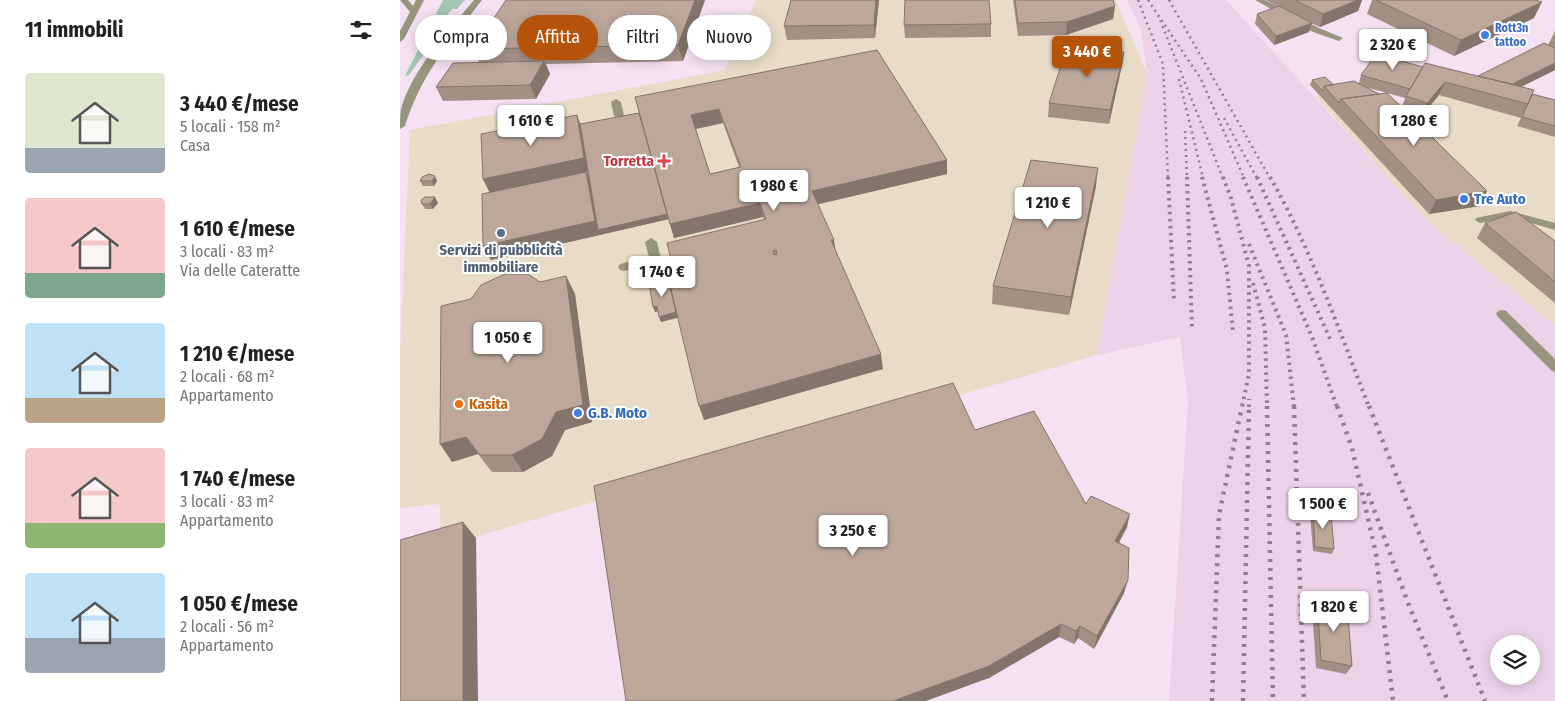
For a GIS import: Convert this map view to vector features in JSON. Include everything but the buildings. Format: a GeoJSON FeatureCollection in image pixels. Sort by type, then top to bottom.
{"type":"FeatureCollection","features":[{"type":"Feature","properties":{"kind":"street"},"geometry":{"type":"LineString","coordinates":[[403,0],[414,11]]}},
{"type":"Feature","properties":{"kind":"street"},"geometry":{"type":"LineString","coordinates":[[400,39],[420,0]]}},
{"type":"Feature","properties":{"kind":"street"},"geometry":{"type":"LineString","coordinates":[[400,126],[406,103],[418,79],[478,0]]}},
{"type":"Feature","properties":{"kind":"street"},"geometry":{"type":"LineString","coordinates":[[1259,0],[1316,30],[1339,38]]}},
{"type":"Feature","properties":{"kind":"street"},"geometry":{"type":"LineString","coordinates":[[616,102],[619,116]]}},
{"type":"Feature","properties":{"kind":"street"},"geometry":{"type":"LineString","coordinates":[[1480,220],[1510,214],[1555,227]]}},
{"type":"Feature","properties":{"kind":"street"},"geometry":{"type":"LineString","coordinates":[[624,267],[655,260],[651,242]]}},
{"type":"Feature","properties":{"kind":"street"},"geometry":{"type":"LineString","coordinates":[[1502,314],[1555,367]]}},
{"type":"Feature","properties":{"kind":"shaded area"},"geometry":{"type":"Polygon","coordinates":[[[756,0],[1116,0],[1147,74],[1097,355],[440,547],[440,504],[400,508],[400,352],[410,130],[725,70],[729,60],[771,60],[771,15],[749,15],[756,0]]]}},
{"type":"Feature","properties":{"kind":"shaded area"},"geometry":{"type":"Polygon","coordinates":[[[1127,0],[1226,0],[1429,223],[1555,325],[1555,701],[1169,701],[1188,402],[1180,337],[1097,355],[1147,74],[1141,29],[1127,0]]]}},
{"type":"Feature","properties":{"kind":"shaded area"},"geometry":{"type":"Polygon","coordinates":[[[1423,75],[1555,111],[1555,325],[1429,223],[1315,96],[1355,87],[1403,104],[1423,75]]]}},
{"type":"Feature","properties":{"kind":"green space"},"geometry":{"type":"Polygon","coordinates":[[[443,0],[465,0],[457,9],[452,9],[447,15],[436,15],[443,0]]]}},
{"type":"Feature","properties":{"kind":"green space"},"geometry":{"type":"Polygon","coordinates":[[[415,56],[415,60],[420,60],[409,75],[405,76],[415,56]]]}},
{"type":"Feature","properties":{"kind":"railway"},"geometry":{"type":"LineString","coordinates":[[1138,0],[1163,64],[1168,178]]}},
{"type":"Feature","properties":{"kind":"railway"},"geometry":{"type":"LineString","coordinates":[[1148,0],[1158,15]]}},
{"type":"Feature","properties":{"kind":"railway"},"geometry":{"type":"LineString","coordinates":[[1169,0],[1270,178]]}},
{"type":"Feature","properties":{"kind":"railway"},"geometry":{"type":"LineString","coordinates":[[1158,15],[1201,79],[1244,178]]}},
{"type":"Feature","properties":{"kind":"railway"},"geometry":{"type":"LineString","coordinates":[[1158,15],[1223,178]]}},
{"type":"Feature","properties":{"kind":"railway"},"geometry":{"type":"LineString","coordinates":[[1179,79],[1203,178]]}},
{"type":"Feature","properties":{"kind":"railway"},"geometry":{"type":"LineString","coordinates":[[1224,118],[1257,178]]}},
{"type":"Feature","properties":{"kind":"railway"},"geometry":{"type":"LineString","coordinates":[[1185,131],[1187,178]]}},
{"type":"Feature","properties":{"kind":"railway"},"geometry":{"type":"LineString","coordinates":[[1168,177],[1174,301]]}},
{"type":"Feature","properties":{"kind":"railway"},"geometry":{"type":"LineString","coordinates":[[1187,177],[1192,328]]}},
{"type":"Feature","properties":{"kind":"railway"},"geometry":{"type":"LineString","coordinates":[[1202,177],[1227,270],[1233,332]]}},
{"type":"Feature","properties":{"kind":"railway"},"geometry":{"type":"LineString","coordinates":[[1223,177],[1231,198],[1249,266],[1249,374],[1242,407]]}},
{"type":"Feature","properties":{"kind":"railway"},"geometry":{"type":"LineString","coordinates":[[1243,177],[1312,337],[1337,407]]}},
{"type":"Feature","properties":{"kind":"railway"},"geometry":{"type":"LineString","coordinates":[[1257,177],[1331,341]]}},
{"type":"Feature","properties":{"kind":"railway"},"geometry":{"type":"LineString","coordinates":[[1270,177],[1299,232],[1369,407]]}},
{"type":"Feature","properties":{"kind":"railway"},"geometry":{"type":"LineString","coordinates":[[1249,244],[1286,335],[1294,407]]}},
{"type":"Feature","properties":{"kind":"railway"},"geometry":{"type":"LineString","coordinates":[[1253,283],[1265,328],[1267,407]]}},
{"type":"Feature","properties":{"kind":"railway"},"geometry":{"type":"LineString","coordinates":[[1249,399],[1249,406]]}},
{"type":"Feature","properties":{"kind":"railway"},"geometry":{"type":"LineString","coordinates":[[1212,701],[1219,515],[1242,406]]}},
{"type":"Feature","properties":{"kind":"railway"},"geometry":{"type":"LineString","coordinates":[[1243,701],[1249,406]]}},
{"type":"Feature","properties":{"kind":"railway"},"geometry":{"type":"LineString","coordinates":[[1267,406],[1273,701]]}},
{"type":"Feature","properties":{"kind":"railway"},"geometry":{"type":"LineString","coordinates":[[1294,406],[1304,701]]}},
{"type":"Feature","properties":{"kind":"railway"},"geometry":{"type":"LineString","coordinates":[[1337,406],[1352,448],[1376,554],[1393,701]]}},
{"type":"Feature","properties":{"kind":"railway"},"geometry":{"type":"LineString","coordinates":[[1369,406],[1485,701]]}},
{"type":"Feature","properties":{"kind":"railway"},"geometry":{"type":"LineString","coordinates":[[1368,493],[1408,603],[1448,701]]}},
{"type":"Feature","properties":{"kind":"place","name":"Rott3n tattoo"},"geometry":{"type":"Point","coordinates":[1485,35]}},
{"type":"Feature","properties":{"kind":"place","name":"Torretta"},"geometry":{"type":"Point","coordinates":[664,161]}},
{"type":"Feature","properties":{"kind":"place","name":"Tre Auto"},"geometry":{"type":"Point","coordinates":[1464,199]}},
{"type":"Feature","properties":{"kind":"place","name":"Servizi di pubblicità immobiliare"},"geometry":{"type":"Point","coordinates":[501,233]}},
{"type":"Feature","properties":{"kind":"place","name":"Kasita"},"geometry":{"type":"Point","coordinates":[459,404]}},
{"type":"Feature","properties":{"kind":"place","name":"G.B. Moto"},"geometry":{"type":"Point","coordinates":[578,413]}}]}
